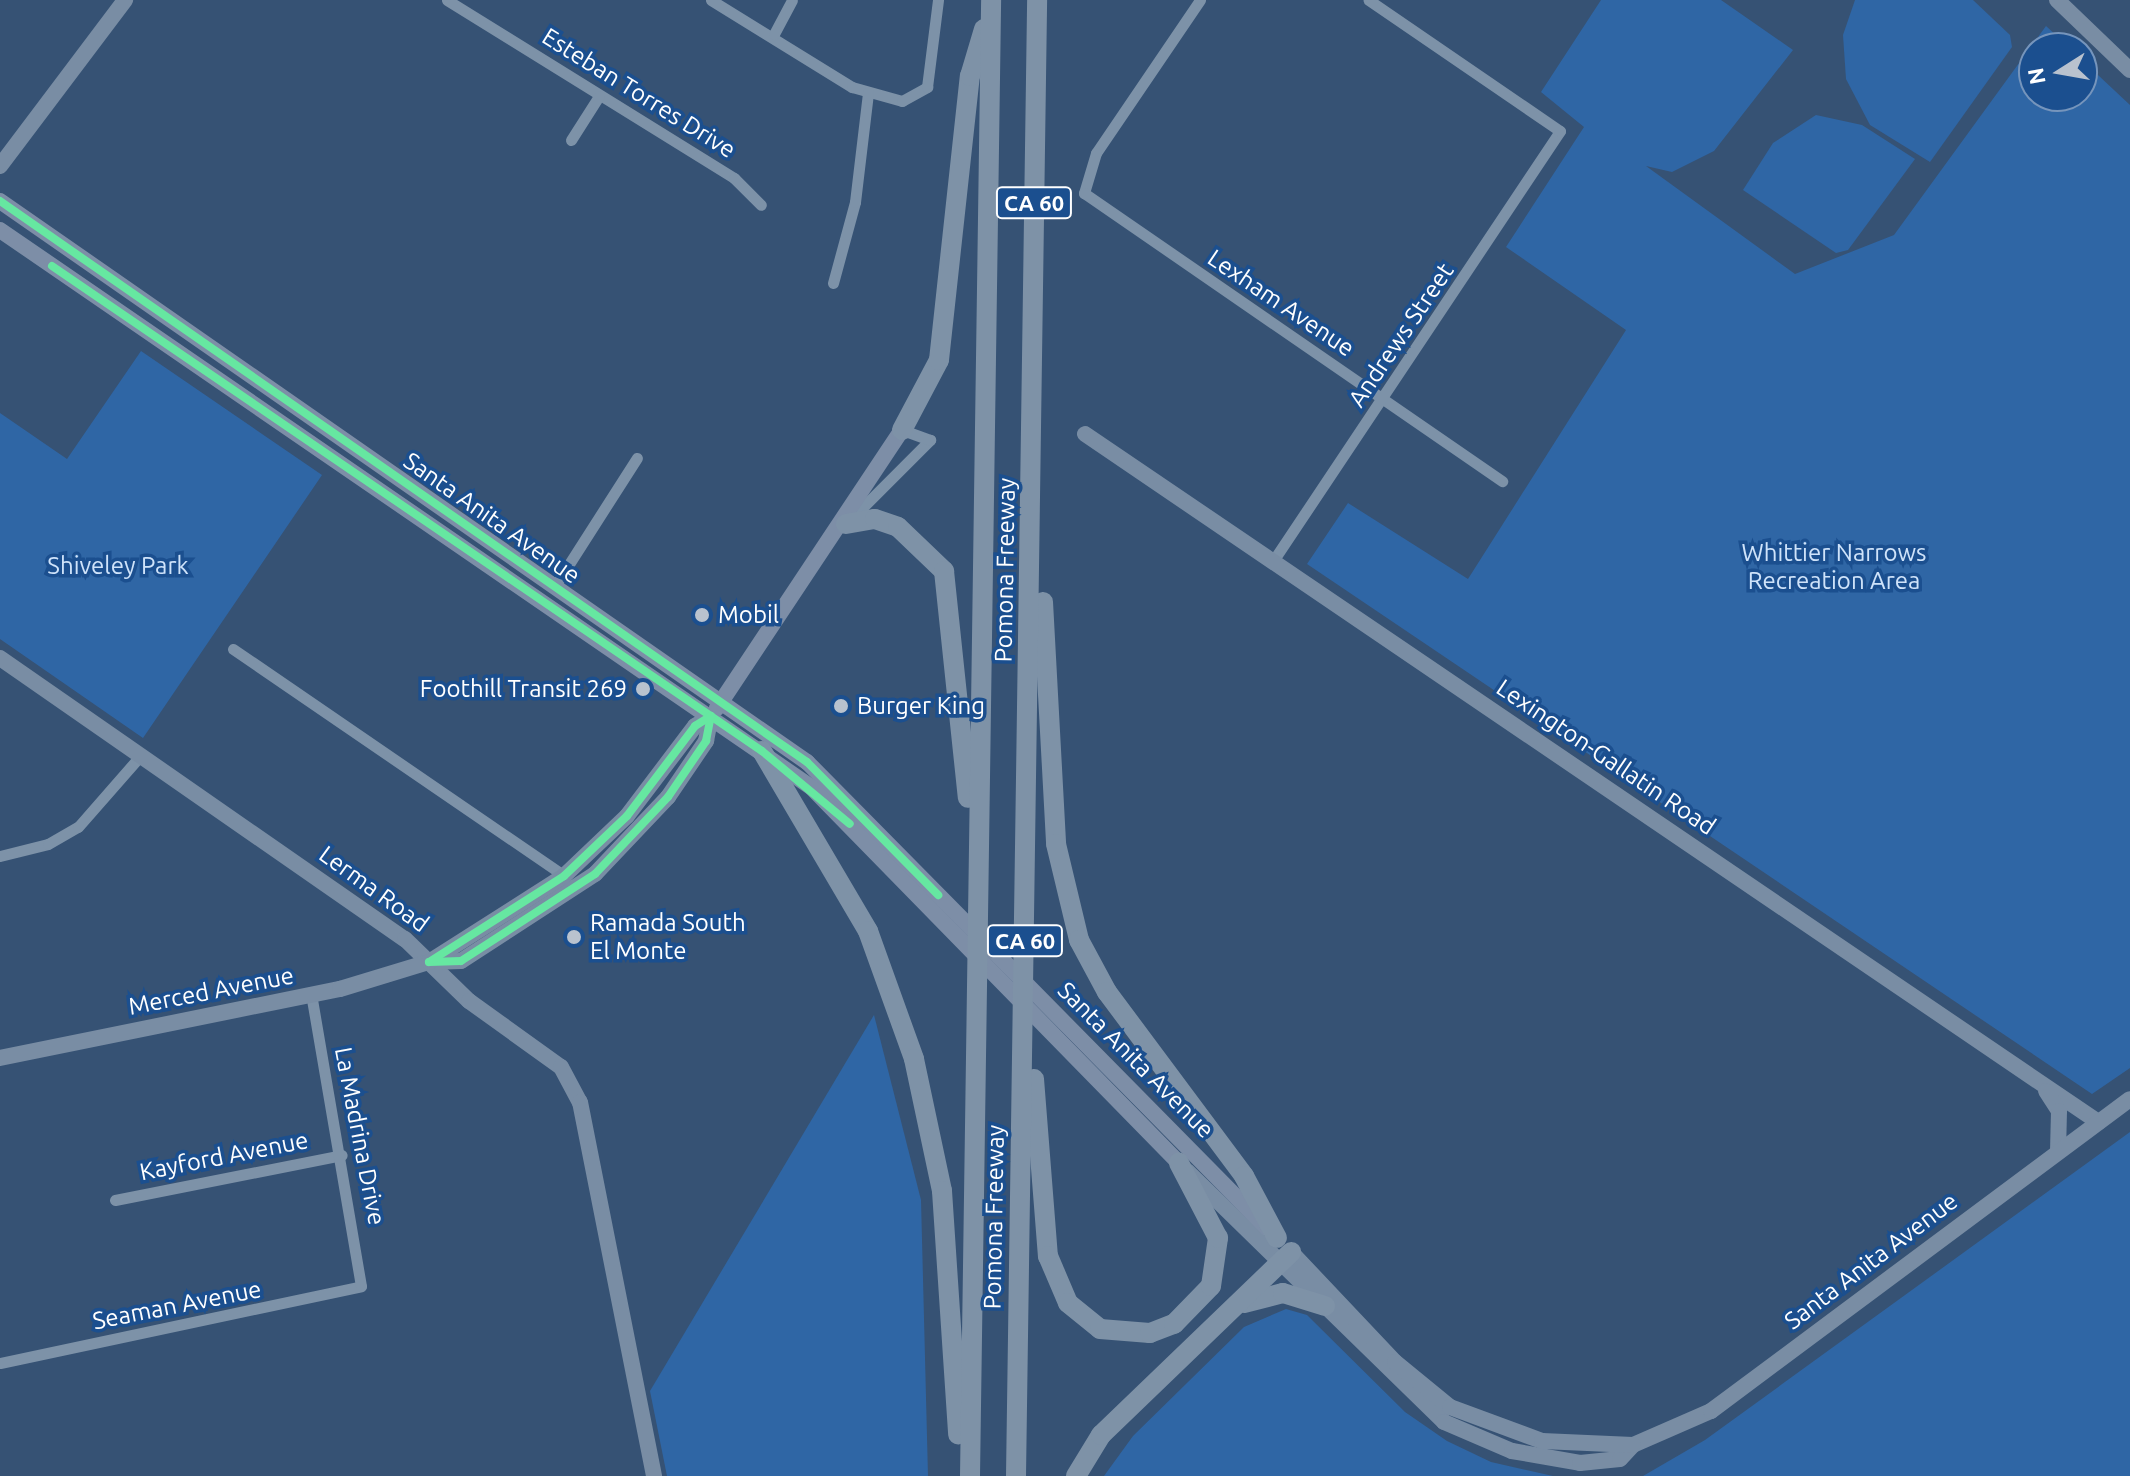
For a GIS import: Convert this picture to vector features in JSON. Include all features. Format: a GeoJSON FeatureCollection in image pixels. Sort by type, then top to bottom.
{"type":"FeatureCollection","features":[{"type":"Feature","properties":{"kind":"highway","name":"Pomona Freeway"},"geometry":{"type":"LineString","coordinates":[[1016,1476],[1034,405],[1037,0]]}},
{"type":"Feature","properties":{"kind":"highway","name":"Pomona Freeway"},"geometry":{"type":"LineString","coordinates":[[970,1476],[991,1]]}},
{"type":"Feature","properties":{"kind":"highway"},"geometry":{"type":"LineString","coordinates":[[902,430],[939,360],[970,76],[991,1]]}},
{"type":"Feature","properties":{"kind":"highway"},"geometry":{"type":"LineString","coordinates":[[1034,405],[1052,792],[1070,913],[1107,992],[1244,1176],[1283,1250],[1237,1306],[1101,1435],[1076,1476]]}},
{"type":"Feature","properties":{"kind":"highway"},"geometry":{"type":"LineString","coordinates":[[846,524],[875,519],[898,527],[944,571],[954,615],[978,929]]}},
{"type":"Feature","properties":{"kind":"highway"},"geometry":{"type":"LineString","coordinates":[[762,751],[868,931],[926,1104],[947,1245],[960,1476]]}},
{"type":"Feature","properties":{"kind":"highway"},"geometry":{"type":"LineString","coordinates":[[1024,959],[1048,1256],[1068,1303],[1100,1329],[1150,1333],[1174,1324],[1211,1286],[1218,1238],[1179,1163]]}},
{"type":"Feature","properties":{"kind":"highway"},"geometry":{"type":"LineString","coordinates":[[1237,1306],[1283,1293],[1325,1306]]}},
{"type":"Feature","properties":{"kind":"main road","name":"Santa Anita Avenue"},"geometry":{"type":"LineString","coordinates":[[0,201],[555,586],[716,709],[762,751],[811,787],[1063,1040],[1179,1163]]}},
{"type":"Feature","properties":{"kind":"main road","name":"Santa Anita Avenue"},"geometry":{"type":"LineString","coordinates":[[0,230],[389,495],[716,709],[807,762],[1064,1021],[1283,1250]]}},
{"type":"Feature","properties":{"kind":"main road"},"geometry":{"type":"LineString","coordinates":[[716,709],[846,524],[902,430]]}},
{"type":"Feature","properties":{"kind":"main road"},"geometry":{"type":"LineString","coordinates":[[389,495],[401,479]]}},
{"type":"Feature","properties":{"kind":"street"},"geometry":{"type":"LineString","coordinates":[[0,166],[125,0]]}},
{"type":"Feature","properties":{"kind":"street","name":"Esteban Torres Drive"},"geometry":{"type":"LineString","coordinates":[[447,0],[734,178],[761,205]]}},
{"type":"Feature","properties":{"kind":"street"},"geometry":{"type":"LineString","coordinates":[[711,0],[774,34],[868,93],[918,98],[927,87],[938,0]]}},
{"type":"Feature","properties":{"kind":"street"},"geometry":{"type":"LineString","coordinates":[[774,34],[792,0]]}},
{"type":"Feature","properties":{"kind":"street","name":"Lexham Avenue"},"geometry":{"type":"LineString","coordinates":[[1200,0],[1096,153],[1084,184],[1089,199],[1502,481]]}},
{"type":"Feature","properties":{"kind":"street","name":"Andrews Street"},"geometry":{"type":"LineString","coordinates":[[1273,561],[1560,131],[1369,0]]}},
{"type":"Feature","properties":{"kind":"street"},"geometry":{"type":"LineString","coordinates":[[2057,0],[2130,70]]}},
{"type":"Feature","properties":{"kind":"street"},"geometry":{"type":"LineString","coordinates":[[833,283],[855,202],[868,93]]}},
{"type":"Feature","properties":{"kind":"street"},"geometry":{"type":"LineString","coordinates":[[571,140],[599,96]]}},
{"type":"Feature","properties":{"kind":"street"},"geometry":{"type":"LineString","coordinates":[[846,524],[930,440],[902,430]]}},
{"type":"Feature","properties":{"kind":"street","name":"Lexington-Gallatin Road"},"geometry":{"type":"LineString","coordinates":[[1085,434],[2098,1122]]}},
{"type":"Feature","properties":{"kind":"street"},"geometry":{"type":"LineString","coordinates":[[555,586],[637,458]]}},
{"type":"Feature","properties":{"kind":"street"},"geometry":{"type":"LineString","coordinates":[[233,649],[564,876]]}},
{"type":"Feature","properties":{"kind":"street","name":"Lerma Road"},"geometry":{"type":"LineString","coordinates":[[0,658],[142,754],[429,962],[573,1083],[654,1476]]}},
{"type":"Feature","properties":{"kind":"street","name":"Merced Avenue"},"geometry":{"type":"LineString","coordinates":[[429,962],[564,876],[627,816],[716,709]]}},
{"type":"Feature","properties":{"kind":"street","name":"Merced Avenue"},"geometry":{"type":"LineString","coordinates":[[0,1058],[311,995],[429,962],[461,961],[563,901],[626,846],[688,767],[716,709]]}},
{"type":"Feature","properties":{"kind":"street"},"geometry":{"type":"LineString","coordinates":[[0,856],[48,844],[78,827],[142,754]]}},
{"type":"Feature","properties":{"kind":"street"},"geometry":{"type":"LineString","coordinates":[[675,755],[688,767]]}},
{"type":"Feature","properties":{"kind":"street","name":"La Madrina Drive"},"geometry":{"type":"LineString","coordinates":[[311,995],[342,1155],[361,1286]]}},
{"type":"Feature","properties":{"kind":"street"},"geometry":{"type":"LineString","coordinates":[[2041,1083],[2059,1111],[2058,1151]]}},
{"type":"Feature","properties":{"kind":"street","name":"Santa Anita Avenue"},"geometry":{"type":"LineString","coordinates":[[1283,1250],[1325,1306],[1413,1399],[1477,1439],[1580,1463],[1620,1459],[1633,1445],[1730,1398],[2130,1099]]}},
{"type":"Feature","properties":{"kind":"street","name":"Kayford Avenue"},"geometry":{"type":"LineString","coordinates":[[115,1200],[342,1155]]}},
{"type":"Feature","properties":{"kind":"street","name":"Santa Anita Avenue"},"geometry":{"type":"LineString","coordinates":[[1179,1163],[1283,1250],[1395,1362],[1450,1407],[1542,1441],[1633,1445]]}},
{"type":"Feature","properties":{"kind":"street","name":"Seaman Avenue"},"geometry":{"type":"LineString","coordinates":[[0,1363],[361,1286]]}},
{"type":"Feature","properties":{"kind":"green space","name":"Whittier Narrows Recreation Area"},"geometry":{"type":"Polygon","coordinates":[[[1601,0],[1721,0],[1793,50],[1714,151],[1672,172],[1646,166],[1795,274],[1894,235],[2018,64],[2018,112],[2098,112],[2098,75],[2130,105],[2130,1068],[2092,1094],[1307,564],[1348,503],[1468,579],[1626,330],[1506,247],[1584,127],[1541,92],[1601,0]]]}},
{"type":"Feature","properties":{"kind":"green space"},"geometry":{"type":"Polygon","coordinates":[[[1855,0],[1973,0],[2010,35],[2012,47],[1930,162],[1870,125],[1846,79],[1843,35],[1855,0]]]}},
{"type":"Feature","properties":{"kind":"green space"},"geometry":{"type":"Polygon","coordinates":[[[1816,115],[1862,125],[1915,159],[1848,250],[1836,253],[1743,190],[1773,143],[1816,115]]]}},
{"type":"Feature","properties":{"kind":"green space","name":"Shiveley Park"},"geometry":{"type":"Polygon","coordinates":[[[141,351],[322,475],[143,738],[0,639],[0,413],[67,459],[141,351]]]}},
{"type":"Feature","properties":{"kind":"green space"},"geometry":{"type":"Polygon","coordinates":[[[874,1015],[921,1200],[928,1476],[667,1476],[650,1391],[874,1015]]]}},
{"type":"Feature","properties":{"kind":"green space"},"geometry":{"type":"Polygon","coordinates":[[[2130,1132],[2130,1476],[1643,1476],[1705,1440],[2130,1132]]]}},
{"type":"Feature","properties":{"kind":"green space"},"geometry":{"type":"Polygon","coordinates":[[[1286,1309],[1307,1315],[1405,1412],[1447,1441],[1491,1462],[1553,1476],[1104,1476],[1133,1436],[1244,1327],[1286,1309]]]}},
{"type":"Feature","properties":{"kind":"cycle path"},"geometry":{"type":"LineString","coordinates":[[0,201],[807,762],[938,895]]}},
{"type":"Feature","properties":{"kind":"cycle path"},"geometry":{"type":"LineString","coordinates":[[52,266],[762,751],[850,824]]}},
{"type":"Feature","properties":{"kind":"cycle path"},"geometry":{"type":"LineString","coordinates":[[429,962],[461,961],[595,874],[668,797],[706,741],[711,716]]}},
{"type":"Feature","properties":{"kind":"cycle path"},"geometry":{"type":"LineString","coordinates":[[429,962],[564,876],[627,816],[695,726],[711,716]]}},
{"type":"Feature","properties":{"kind":"place","name":"Mobil"},"geometry":{"type":"Point","coordinates":[702,615]}},
{"type":"Feature","properties":{"kind":"place","name":"Foothill Transit 269"},"geometry":{"type":"Point","coordinates":[643,689]}},
{"type":"Feature","properties":{"kind":"place","name":"Burger King"},"geometry":{"type":"Point","coordinates":[841,706]}},
{"type":"Feature","properties":{"kind":"place","name":"Ramada South El Monte"},"geometry":{"type":"Point","coordinates":[574,937]}}]}
